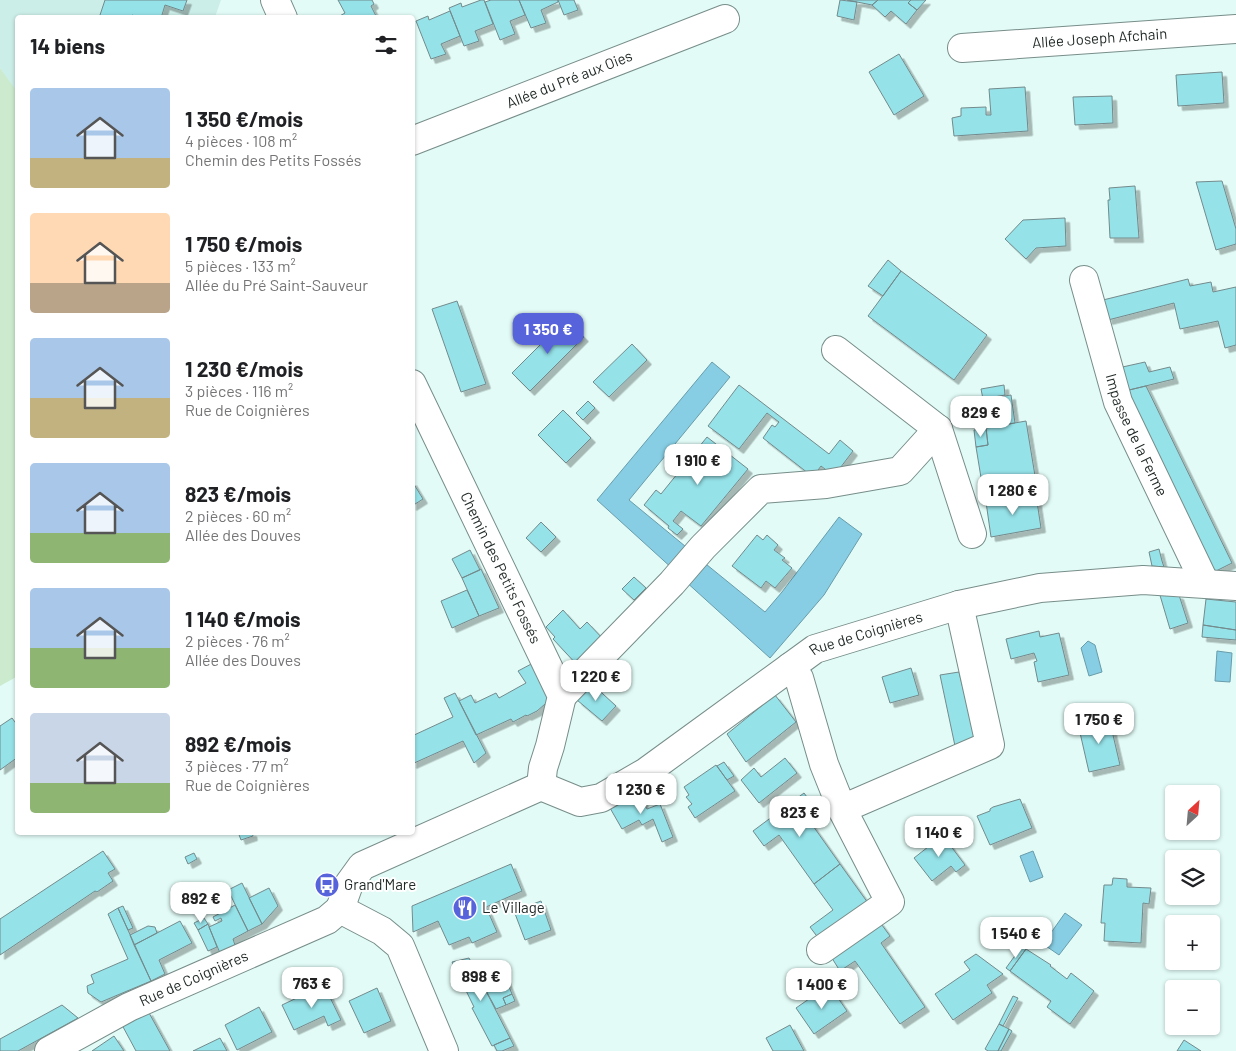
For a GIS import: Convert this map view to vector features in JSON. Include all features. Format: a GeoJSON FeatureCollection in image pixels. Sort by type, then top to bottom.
{"type":"FeatureCollection","features":[{"type":"Feature","properties":{"kind":"street"},"geometry":{"type":"LineString","coordinates":[[275,0],[282,15]]}},
{"type":"Feature","properties":{"kind":"street","name":"Allée du Pré aux Oies"},"geometry":{"type":"LineString","coordinates":[[415,140],[725,19]]}},
{"type":"Feature","properties":{"kind":"street","name":"Allée Joseph Afchain"},"geometry":{"type":"LineString","coordinates":[[962,48],[1236,29]]}},
{"type":"Feature","properties":{"kind":"street","name":"Impasse de la Ferme"},"geometry":{"type":"LineString","coordinates":[[1084,280],[1118,402],[1206,583]]}},
{"type":"Feature","properties":{"kind":"street"},"geometry":{"type":"LineString","coordinates":[[836,350],[938,429],[972,534]]}},
{"type":"Feature","properties":{"kind":"street","name":"Chemin des Petits Fossés"},"geometry":{"type":"LineString","coordinates":[[415,390],[562,696]]}},
{"type":"Feature","properties":{"kind":"street"},"geometry":{"type":"LineString","coordinates":[[444,1051],[400,946],[382,931],[340,909],[349,884],[362,866],[541,786],[543,768],[562,696],[672,582],[703,547],[761,490],[826,484],[900,471],[938,429]]}},
{"type":"Feature","properties":{"kind":"street","name":"Rue de Coignières"},"geometry":{"type":"LineString","coordinates":[[541,786],[580,802],[601,798],[646,772],[814,649],[959,605],[1040,588],[1143,580],[1236,586]]}},
{"type":"Feature","properties":{"kind":"street"},"geometry":{"type":"LineString","coordinates":[[842,809],[990,745],[959,605]]}},
{"type":"Feature","properties":{"kind":"street"},"geometry":{"type":"LineString","coordinates":[[790,667],[799,678],[824,764],[842,809],[890,902],[821,950]]}},
{"type":"Feature","properties":{"kind":"street","name":"Rue de Coignières"},"geometry":{"type":"LineString","coordinates":[[61,1048],[129,1007],[327,920],[340,909]]}},
{"type":"Feature","properties":{"kind":"shaded area"},"geometry":{"type":"Polygon","coordinates":[[[0,0],[221,0],[216,15],[15,15],[15,90],[0,68],[0,0]]]}},
{"type":"Feature","properties":{"kind":"green space"},"geometry":{"type":"Polygon","coordinates":[[[0,68],[15,89],[15,678],[0,686],[0,68]]]}},
{"type":"Feature","properties":{"kind":"water"},"geometry":{"type":"Polygon","coordinates":[[[712,362],[730,377],[629,500],[691,551],[674,570],[597,500],[712,362]]]}},
{"type":"Feature","properties":{"kind":"water"},"geometry":{"type":"Polygon","coordinates":[[[839,517],[862,534],[824,595],[770,658],[684,580],[701,560],[765,612],[839,517]]]}},
{"type":"Feature","properties":{"kind":"water"},"geometry":{"type":"Polygon","coordinates":[[[1088,641],[1095,645],[1102,672],[1089,676],[1081,648],[1088,641]]]}},
{"type":"Feature","properties":{"kind":"water"},"geometry":{"type":"Polygon","coordinates":[[[1217,651],[1232,653],[1230,682],[1215,681],[1217,651]]]}},
{"type":"Feature","properties":{"kind":"water"},"geometry":{"type":"Polygon","coordinates":[[[1033,851],[1043,877],[1030,882],[1020,856],[1033,851]]]}},
{"type":"Feature","properties":{"kind":"water"},"geometry":{"type":"Polygon","coordinates":[[[1065,913],[1082,925],[1059,955],[1043,944],[1065,913]]]}},
{"type":"Feature","properties":{"kind":"building"},"geometry":{"type":"Polygon","coordinates":[[[105,0],[187,0],[183,11],[165,5],[162,15],[100,15],[105,0]]]}},
{"type":"Feature","properties":{"kind":"building"},"geometry":{"type":"Polygon","coordinates":[[[338,0],[372,0],[374,4],[371,6],[376,15],[341,15],[345,13],[338,0]]]}},
{"type":"Feature","properties":{"kind":"building"},"geometry":{"type":"Polygon","coordinates":[[[484,0],[493,24],[475,31],[479,41],[464,46],[449,8],[461,3],[462,7],[484,0]]]}},
{"type":"Feature","properties":{"kind":"building"},"geometry":{"type":"Polygon","coordinates":[[[491,0],[519,0],[525,15],[510,21],[515,34],[500,40],[485,2],[491,0]]]}},
{"type":"Feature","properties":{"kind":"building"},"geometry":{"type":"Polygon","coordinates":[[[519,0],[558,0],[558,2],[541,10],[546,23],[531,28],[519,0]]]}},
{"type":"Feature","properties":{"kind":"building"},"geometry":{"type":"Polygon","coordinates":[[[558,0],[574,0],[578,10],[564,15],[558,0]]]}},
{"type":"Feature","properties":{"kind":"building"},"geometry":{"type":"Polygon","coordinates":[[[840,0],[857,2],[854,20],[837,16],[840,0]]]}},
{"type":"Feature","properties":{"kind":"building"},"geometry":{"type":"Polygon","coordinates":[[[847,0],[878,0],[872,5],[847,0]]]}},
{"type":"Feature","properties":{"kind":"building"},"geometry":{"type":"Polygon","coordinates":[[[878,0],[911,0],[908,3],[917,10],[906,24],[891,11],[885,17],[872,5],[878,0]]]}},
{"type":"Feature","properties":{"kind":"building"},"geometry":{"type":"Polygon","coordinates":[[[911,0],[926,0],[917,10],[908,3],[911,0]]]}},
{"type":"Feature","properties":{"kind":"building"},"geometry":{"type":"Polygon","coordinates":[[[450,11],[460,36],[441,44],[446,54],[431,59],[416,21],[428,16],[429,20],[450,11]]]}},
{"type":"Feature","properties":{"kind":"building"},"geometry":{"type":"Polygon","coordinates":[[[899,54],[924,96],[894,115],[869,72],[899,54]]]}},
{"type":"Feature","properties":{"kind":"building"},"geometry":{"type":"Polygon","coordinates":[[[1222,72],[1224,103],[1178,106],[1176,75],[1222,72]]]}},
{"type":"Feature","properties":{"kind":"building"},"geometry":{"type":"Polygon","coordinates":[[[1025,87],[1028,131],[954,136],[952,118],[961,116],[961,108],[986,107],[986,115],[991,115],[989,89],[1025,87]]]}},
{"type":"Feature","properties":{"kind":"building"},"geometry":{"type":"Polygon","coordinates":[[[1112,96],[1113,123],[1075,125],[1073,97],[1112,96]]]}},
{"type":"Feature","properties":{"kind":"building"},"geometry":{"type":"Polygon","coordinates":[[[1222,181],[1236,229],[1236,244],[1216,250],[1196,182],[1222,181]]]}},
{"type":"Feature","properties":{"kind":"building"},"geometry":{"type":"Polygon","coordinates":[[[1135,186],[1139,238],[1110,238],[1109,188],[1135,186]]]}},
{"type":"Feature","properties":{"kind":"building"},"geometry":{"type":"Polygon","coordinates":[[[1065,218],[1066,246],[1036,248],[1026,259],[1005,239],[1023,220],[1065,218]]]}},
{"type":"Feature","properties":{"kind":"building"},"geometry":{"type":"Polygon","coordinates":[[[888,260],[901,271],[883,296],[868,286],[888,260]]]}},
{"type":"Feature","properties":{"kind":"building"},"geometry":{"type":"Polygon","coordinates":[[[901,271],[987,335],[954,380],[868,316],[901,271]]]}},
{"type":"Feature","properties":{"kind":"building"},"geometry":{"type":"Polygon","coordinates":[[[1188,279],[1190,286],[1211,282],[1213,292],[1236,287],[1236,345],[1225,348],[1218,321],[1180,329],[1174,303],[1108,320],[1103,300],[1188,279]]]}},
{"type":"Feature","properties":{"kind":"building"},"geometry":{"type":"Polygon","coordinates":[[[457,301],[486,384],[461,392],[432,309],[457,301]]]}},
{"type":"Feature","properties":{"kind":"building"},"geometry":{"type":"Polygon","coordinates":[[[566,319],[584,337],[530,391],[512,373],[566,319]]]}},
{"type":"Feature","properties":{"kind":"building"},"geometry":{"type":"Polygon","coordinates":[[[632,344],[647,360],[609,397],[593,382],[632,344]]]}},
{"type":"Feature","properties":{"kind":"building"},"geometry":{"type":"Polygon","coordinates":[[[1145,362],[1149,372],[1170,367],[1174,379],[1125,391],[1118,368],[1145,362]]]}},
{"type":"Feature","properties":{"kind":"building"},"geometry":{"type":"Polygon","coordinates":[[[739,385],[829,454],[840,440],[853,451],[834,476],[821,466],[813,477],[763,438],[772,425],[775,427],[779,422],[767,413],[739,449],[708,426],[739,385]]]}},
{"type":"Feature","properties":{"kind":"building"},"geometry":{"type":"Polygon","coordinates":[[[1004,385],[1005,395],[983,399],[981,389],[1004,385]]]}},
{"type":"Feature","properties":{"kind":"building"},"geometry":{"type":"Polygon","coordinates":[[[1146,386],[1232,563],[1216,571],[1214,571],[1125,391],[1146,386]]]}},
{"type":"Feature","properties":{"kind":"building"},"geometry":{"type":"Polygon","coordinates":[[[1011,395],[1015,423],[984,428],[979,400],[1011,395]]]}},
{"type":"Feature","properties":{"kind":"building"},"geometry":{"type":"Polygon","coordinates":[[[588,401],[595,408],[583,420],[576,413],[588,401]]]}},
{"type":"Feature","properties":{"kind":"building"},"geometry":{"type":"Polygon","coordinates":[[[563,410],[591,438],[566,463],[538,435],[563,410]]]}},
{"type":"Feature","properties":{"kind":"building"},"geometry":{"type":"Polygon","coordinates":[[[1026,421],[1038,494],[985,502],[976,447],[988,445],[986,428],[1026,421]]]}},
{"type":"Feature","properties":{"kind":"building"},"geometry":{"type":"Polygon","coordinates":[[[986,428],[988,445],[976,447],[974,430],[986,428]]]}},
{"type":"Feature","properties":{"kind":"building"},"geometry":{"type":"Polygon","coordinates":[[[707,437],[748,469],[701,526],[681,511],[673,521],[683,529],[677,535],[644,505],[656,490],[661,494],[707,437]]]}},
{"type":"Feature","properties":{"kind":"building"},"geometry":{"type":"Polygon","coordinates":[[[415,486],[423,499],[415,504],[415,486]]]}},
{"type":"Feature","properties":{"kind":"building"},"geometry":{"type":"Polygon","coordinates":[[[1036,495],[1041,528],[991,537],[986,502],[1036,495]]]}},
{"type":"Feature","properties":{"kind":"building"},"geometry":{"type":"Polygon","coordinates":[[[541,522],[556,537],[541,552],[526,538],[541,522]]]}},
{"type":"Feature","properties":{"kind":"building"},"geometry":{"type":"Polygon","coordinates":[[[757,535],[763,540],[767,535],[778,545],[774,550],[785,558],[782,560],[792,568],[775,588],[766,581],[761,588],[732,566],[757,535]]]}},
{"type":"Feature","properties":{"kind":"building"},"geometry":{"type":"Polygon","coordinates":[[[1159,549],[1164,567],[1152,566],[1149,552],[1159,549]]]}},
{"type":"Feature","properties":{"kind":"building"},"geometry":{"type":"Polygon","coordinates":[[[470,550],[480,570],[462,578],[452,559],[470,550]]]}},
{"type":"Feature","properties":{"kind":"building"},"geometry":{"type":"Polygon","coordinates":[[[481,569],[499,608],[479,616],[462,578],[481,569]]]}},
{"type":"Feature","properties":{"kind":"building"},"geometry":{"type":"Polygon","coordinates":[[[634,577],[646,588],[634,600],[622,589],[634,577]]]}},
{"type":"Feature","properties":{"kind":"building"},"geometry":{"type":"Polygon","coordinates":[[[467,590],[479,616],[452,628],[441,601],[467,590]]]}},
{"type":"Feature","properties":{"kind":"building"},"geometry":{"type":"Polygon","coordinates":[[[1159,592],[1179,595],[1188,623],[1170,629],[1159,592]]]}},
{"type":"Feature","properties":{"kind":"building"},"geometry":{"type":"Polygon","coordinates":[[[1206,599],[1236,602],[1236,630],[1203,625],[1206,599]]]}},
{"type":"Feature","properties":{"kind":"building"},"geometry":{"type":"Polygon","coordinates":[[[563,610],[580,629],[587,622],[605,641],[579,667],[553,639],[555,637],[546,627],[563,610]]]}},
{"type":"Feature","properties":{"kind":"building"},"geometry":{"type":"Polygon","coordinates":[[[1203,625],[1236,630],[1236,640],[1202,637],[1203,625]]]}},
{"type":"Feature","properties":{"kind":"building"},"geometry":{"type":"Polygon","coordinates":[[[1039,631],[1040,637],[1059,633],[1069,675],[1038,682],[1034,662],[1037,661],[1034,653],[1011,659],[1006,639],[1039,631]]]}},
{"type":"Feature","properties":{"kind":"building"},"geometry":{"type":"Polygon","coordinates":[[[535,662],[552,698],[537,711],[527,716],[513,722],[511,719],[476,735],[459,701],[471,695],[475,703],[496,693],[499,698],[526,683],[518,671],[535,662]]]}},
{"type":"Feature","properties":{"kind":"building"},"geometry":{"type":"Polygon","coordinates":[[[911,668],[919,695],[890,703],[882,677],[911,668]]]}},
{"type":"Feature","properties":{"kind":"building"},"geometry":{"type":"Polygon","coordinates":[[[959,672],[975,738],[955,746],[940,675],[959,672]]]}},
{"type":"Feature","properties":{"kind":"building"},"geometry":{"type":"Polygon","coordinates":[[[591,683],[616,706],[602,721],[577,700],[591,683]]]}},
{"type":"Feature","properties":{"kind":"building"},"geometry":{"type":"Polygon","coordinates":[[[455,693],[486,753],[474,763],[463,741],[415,763],[415,735],[453,717],[444,698],[455,693]]]}},
{"type":"Feature","properties":{"kind":"building"},"geometry":{"type":"Polygon","coordinates":[[[775,695],[796,722],[746,762],[727,734],[775,695]]]}},
{"type":"Feature","properties":{"kind":"building"},"geometry":{"type":"Polygon","coordinates":[[[12,718],[15,722],[15,759],[0,770],[0,726],[12,718]]]}},
{"type":"Feature","properties":{"kind":"building"},"geometry":{"type":"Polygon","coordinates":[[[1109,718],[1120,765],[1089,772],[1078,724],[1109,718]]]}},
{"type":"Feature","properties":{"kind":"building"},"geometry":{"type":"Polygon","coordinates":[[[785,758],[797,773],[759,803],[741,780],[754,768],[761,777],[785,758]]]}},
{"type":"Feature","properties":{"kind":"building"},"geometry":{"type":"Polygon","coordinates":[[[724,762],[734,776],[727,780],[717,766],[724,762]]]}},
{"type":"Feature","properties":{"kind":"building"},"geometry":{"type":"Polygon","coordinates":[[[716,765],[735,791],[695,818],[688,807],[692,804],[686,797],[689,795],[684,787],[716,765]]]}},
{"type":"Feature","properties":{"kind":"building"},"geometry":{"type":"Polygon","coordinates":[[[638,791],[647,809],[660,804],[673,837],[662,842],[653,819],[642,825],[639,820],[622,829],[610,808],[638,791]]]}},
{"type":"Feature","properties":{"kind":"building"},"geometry":{"type":"Polygon","coordinates":[[[804,793],[816,809],[806,816],[840,864],[814,884],[779,835],[764,846],[753,831],[804,793]]]}},
{"type":"Feature","properties":{"kind":"building"},"geometry":{"type":"Polygon","coordinates":[[[1020,799],[1032,828],[990,845],[977,816],[990,811],[993,807],[1020,799]]]}},
{"type":"Feature","properties":{"kind":"building"},"geometry":{"type":"Polygon","coordinates":[[[941,833],[965,865],[956,872],[951,866],[932,881],[914,858],[933,843],[931,840],[941,833]]]}},
{"type":"Feature","properties":{"kind":"building"},"geometry":{"type":"Polygon","coordinates":[[[239,835],[253,835],[253,836],[241,840],[239,835]]]}},
{"type":"Feature","properties":{"kind":"building"},"geometry":{"type":"Polygon","coordinates":[[[103,851],[115,869],[108,873],[113,881],[0,955],[0,919],[103,851]]]}},
{"type":"Feature","properties":{"kind":"building"},"geometry":{"type":"Polygon","coordinates":[[[194,853],[197,859],[188,864],[185,857],[194,853]]]}},
{"type":"Feature","properties":{"kind":"building"},"geometry":{"type":"Polygon","coordinates":[[[511,864],[522,891],[486,907],[497,932],[472,943],[469,937],[449,945],[438,921],[413,932],[412,906],[511,864]]]}},
{"type":"Feature","properties":{"kind":"building"},"geometry":{"type":"Polygon","coordinates":[[[840,864],[868,903],[819,939],[810,927],[833,910],[814,884],[840,864]]]}},
{"type":"Feature","properties":{"kind":"building"},"geometry":{"type":"Polygon","coordinates":[[[1113,878],[1127,879],[1127,887],[1151,888],[1149,904],[1143,903],[1141,943],[1104,941],[1105,923],[1101,923],[1104,885],[1112,885],[1113,878]]]}},
{"type":"Feature","properties":{"kind":"building"},"geometry":{"type":"Polygon","coordinates":[[[242,883],[262,924],[248,931],[228,890],[242,883]]]}},
{"type":"Feature","properties":{"kind":"building"},"geometry":{"type":"Polygon","coordinates":[[[269,888],[278,906],[262,924],[249,898],[269,888]]]}},
{"type":"Feature","properties":{"kind":"building"},"geometry":{"type":"Polygon","coordinates":[[[541,901],[551,930],[525,940],[514,911],[541,901]]]}},
{"type":"Feature","properties":{"kind":"building"},"geometry":{"type":"Polygon","coordinates":[[[235,905],[248,931],[233,939],[235,945],[220,953],[209,927],[222,921],[221,918],[215,921],[213,917],[235,905]]]}},
{"type":"Feature","properties":{"kind":"building"},"geometry":{"type":"Polygon","coordinates":[[[123,906],[133,928],[128,930],[118,908],[123,906]]]}},
{"type":"Feature","properties":{"kind":"building"},"geometry":{"type":"Polygon","coordinates":[[[118,908],[151,981],[101,1002],[88,993],[87,986],[94,983],[91,975],[128,959],[108,914],[118,908]]]}},
{"type":"Feature","properties":{"kind":"building"},"geometry":{"type":"Polygon","coordinates":[[[204,918],[208,924],[198,930],[194,923],[204,918]]]}},
{"type":"Feature","properties":{"kind":"building"},"geometry":{"type":"Polygon","coordinates":[[[180,921],[192,943],[159,960],[165,974],[151,981],[134,945],[180,921]]]}},
{"type":"Feature","properties":{"kind":"building"},"geometry":{"type":"Polygon","coordinates":[[[879,921],[890,936],[881,943],[925,1007],[900,1024],[855,961],[840,971],[830,955],[879,921]]]}},
{"type":"Feature","properties":{"kind":"building"},"geometry":{"type":"Polygon","coordinates":[[[208,924],[217,947],[208,951],[198,930],[208,924]]]}},
{"type":"Feature","properties":{"kind":"building"},"geometry":{"type":"Polygon","coordinates":[[[148,926],[155,927],[157,933],[134,945],[130,935],[148,926]]]}},
{"type":"Feature","properties":{"kind":"building"},"geometry":{"type":"Polygon","coordinates":[[[1022,946],[1026,949],[1010,971],[1006,968],[1022,946]]]}},
{"type":"Feature","properties":{"kind":"building"},"geometry":{"type":"Polygon","coordinates":[[[1026,949],[1051,965],[1067,979],[1071,973],[1094,991],[1070,1024],[1047,1007],[1051,1001],[1010,971],[1026,949]]]}},
{"type":"Feature","properties":{"kind":"building"},"geometry":{"type":"Polygon","coordinates":[[[976,954],[1003,974],[987,985],[992,993],[953,1020],[935,994],[970,970],[964,962],[976,954]]]}},
{"type":"Feature","properties":{"kind":"building"},"geometry":{"type":"Polygon","coordinates":[[[469,958],[510,1038],[492,1046],[472,1008],[474,1007],[452,962],[469,958]]]}},
{"type":"Feature","properties":{"kind":"building"},"geometry":{"type":"Polygon","coordinates":[[[505,977],[512,994],[503,998],[506,1005],[496,1009],[483,985],[505,977]]]}},
{"type":"Feature","properties":{"kind":"building"},"geometry":{"type":"Polygon","coordinates":[[[324,985],[341,1020],[328,1026],[324,1016],[294,1030],[282,1005],[324,985]]]}},
{"type":"Feature","properties":{"kind":"building"},"geometry":{"type":"Polygon","coordinates":[[[829,985],[847,1011],[814,1034],[796,1008],[829,985]]]}},
{"type":"Feature","properties":{"kind":"building"},"geometry":{"type":"Polygon","coordinates":[[[377,988],[391,1021],[364,1033],[349,1001],[377,988]]]}},
{"type":"Feature","properties":{"kind":"building"},"geometry":{"type":"Polygon","coordinates":[[[512,994],[515,1001],[506,1005],[503,998],[512,994]]]}},
{"type":"Feature","properties":{"kind":"building"},"geometry":{"type":"Polygon","coordinates":[[[1013,996],[1018,998],[1003,1026],[999,1024],[1013,996]]]}},
{"type":"Feature","properties":{"kind":"building"},"geometry":{"type":"Polygon","coordinates":[[[62,1005],[78,1018],[18,1051],[0,1051],[0,1039],[62,1005]]]}},
{"type":"Feature","properties":{"kind":"building"},"geometry":{"type":"Polygon","coordinates":[[[259,1007],[272,1032],[237,1050],[225,1025],[259,1007]]]}},
{"type":"Feature","properties":{"kind":"building"},"geometry":{"type":"Polygon","coordinates":[[[148,1011],[170,1051],[136,1051],[122,1025],[148,1011]]]}},
{"type":"Feature","properties":{"kind":"building"},"geometry":{"type":"Polygon","coordinates":[[[999,1024],[1009,1029],[998,1051],[988,1051],[985,1049],[999,1024]]]}},
{"type":"Feature","properties":{"kind":"building"},"geometry":{"type":"Polygon","coordinates":[[[790,1025],[804,1051],[773,1051],[766,1038],[790,1025]]]}},
{"type":"Feature","properties":{"kind":"building"},"geometry":{"type":"Polygon","coordinates":[[[1009,1029],[1012,1031],[1001,1051],[998,1051],[1009,1029]]]}},
{"type":"Feature","properties":{"kind":"building"},"geometry":{"type":"Polygon","coordinates":[[[114,1036],[124,1051],[92,1051],[114,1036]]]}},
{"type":"Feature","properties":{"kind":"building"},"geometry":{"type":"Polygon","coordinates":[[[220,1038],[227,1051],[193,1051],[220,1038]]]}},
{"type":"Feature","properties":{"kind":"building"},"geometry":{"type":"Polygon","coordinates":[[[510,1038],[514,1046],[497,1051],[494,1045],[510,1038]]]}},
{"type":"Feature","properties":{"kind":"building"},"geometry":{"type":"Polygon","coordinates":[[[1184,1040],[1201,1051],[1177,1051],[1184,1040]]]}},
{"type":"Feature","properties":{"kind":"place","name":"Grand'Mare"},"geometry":{"type":"Point","coordinates":[327,885]}},
{"type":"Feature","properties":{"kind":"place","name":"Le Village"},"geometry":{"type":"Point","coordinates":[465,908]}}]}
